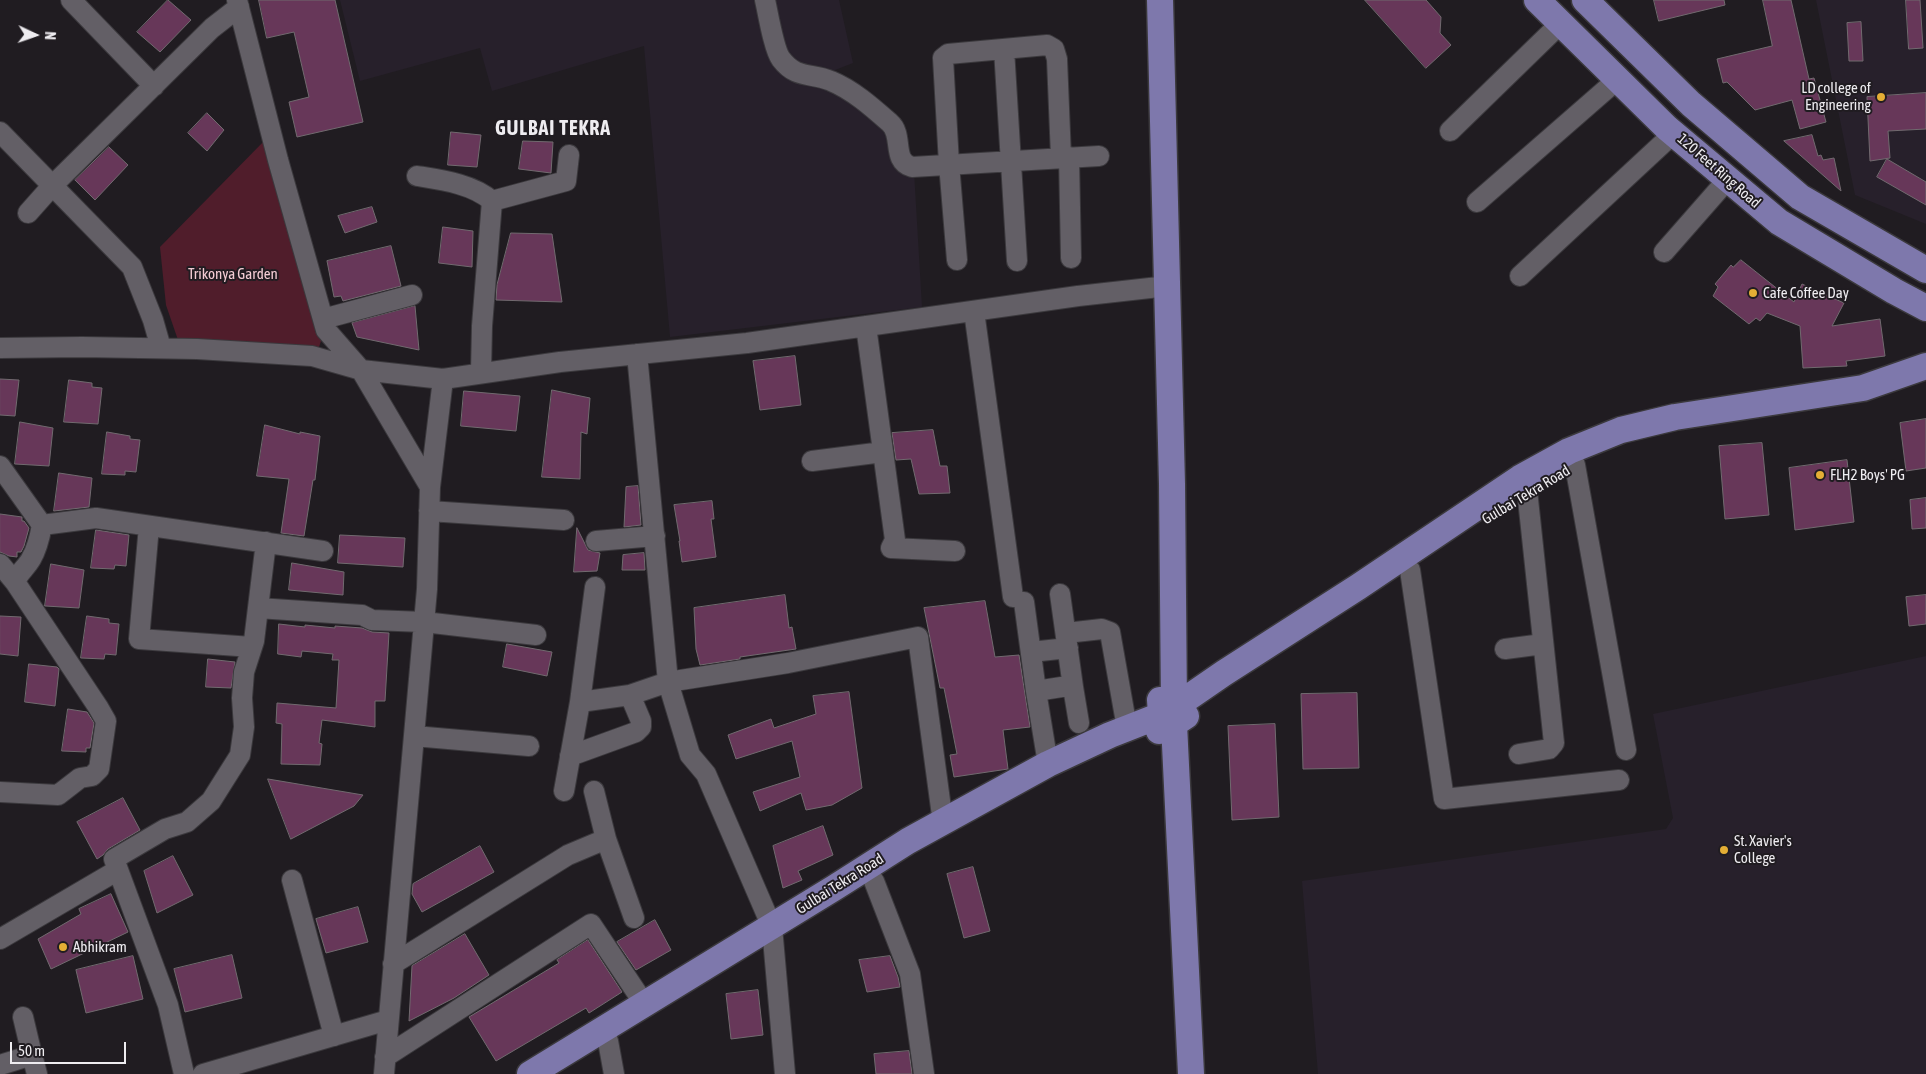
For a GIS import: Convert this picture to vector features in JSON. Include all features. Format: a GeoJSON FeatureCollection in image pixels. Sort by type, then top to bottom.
{"type":"FeatureCollection","features":[{"type":"Feature","properties":{"kind":"main road"},"geometry":{"type":"LineString","coordinates":[[1144,0],[1159,287]]}},
{"type":"Feature","properties":{"kind":"main road"},"geometry":{"type":"LineString","coordinates":[[1160,0],[1159,287],[1173,1074]]}},
{"type":"Feature","properties":{"kind":"main road","name":"120 Feet Ring Road"},"geometry":{"type":"LineString","coordinates":[[1537,0],[1674,133],[1779,222],[1926,308]]}},
{"type":"Feature","properties":{"kind":"main road"},"geometry":{"type":"LineString","coordinates":[[1585,0],[1691,104],[1800,197],[1926,270]]}},
{"type":"Feature","properties":{"kind":"main road","name":"Gulbai Tekra Road"},"geometry":{"type":"LineString","coordinates":[[556,1074],[727,967],[908,840],[943,823],[1048,764],[1127,728],[1167,719],[1520,478],[1569,452],[1621,430],[1675,417],[1863,388],[1926,366]]}},
{"type":"Feature","properties":{"kind":"main road","name":"Gulbai Tekra Road"},"geometry":{"type":"LineString","coordinates":[[530,1074],[645,1005],[772,934],[874,881],[931,847],[1167,719],[1410,570],[1527,490],[1575,465],[1626,444],[1678,431],[1866,402],[1926,381]]}},
{"type":"Feature","properties":{"kind":"main road"},"geometry":{"type":"LineString","coordinates":[[1167,719],[1191,1074]]}},
{"type":"Feature","properties":{"kind":"street"},"geometry":{"type":"LineString","coordinates":[[71,0],[154,86]]}},
{"type":"Feature","properties":{"kind":"street"},"geometry":{"type":"LineString","coordinates":[[765,0],[780,57],[794,72],[831,80],[858,96],[892,124],[901,160],[906,165],[912,167],[1099,156]]}},
{"type":"Feature","properties":{"kind":"street"},"geometry":{"type":"LineString","coordinates":[[28,213],[52,186],[238,3],[278,160],[326,330],[361,370],[430,487]]}},
{"type":"Feature","properties":{"kind":"street"},"geometry":{"type":"LineString","coordinates":[[1450,131],[1561,23]]}},
{"type":"Feature","properties":{"kind":"street"},"geometry":{"type":"LineString","coordinates":[[957,260],[943,58],[948,54],[1047,45],[1054,49],[1057,59],[1071,258]]}},
{"type":"Feature","properties":{"kind":"street"},"geometry":{"type":"LineString","coordinates":[[1004,49],[1017,261]]}},
{"type":"Feature","properties":{"kind":"street"},"geometry":{"type":"LineString","coordinates":[[1477,202],[1618,79]]}},
{"type":"Feature","properties":{"kind":"street"},"geometry":{"type":"LineString","coordinates":[[0,132],[132,267],[153,320],[161,348]]}},
{"type":"Feature","properties":{"kind":"street"},"geometry":{"type":"LineString","coordinates":[[1520,276],[1674,133]]}},
{"type":"Feature","properties":{"kind":"street"},"geometry":{"type":"LineString","coordinates":[[492,201],[566,181],[569,155]]}},
{"type":"Feature","properties":{"kind":"street"},"geometry":{"type":"LineString","coordinates":[[417,176],[482,192],[492,201]]}},
{"type":"Feature","properties":{"kind":"street"},"geometry":{"type":"LineString","coordinates":[[1664,252],[1728,179]]}},
{"type":"Feature","properties":{"kind":"street"},"geometry":{"type":"LineString","coordinates":[[481,372],[482,326],[492,201]]}},
{"type":"Feature","properties":{"kind":"street"},"geometry":{"type":"LineString","coordinates":[[0,348],[161,348],[312,356],[361,370],[443,379],[560,362],[747,343],[974,310],[1159,287]]}},
{"type":"Feature","properties":{"kind":"street"},"geometry":{"type":"LineString","coordinates":[[323,319],[412,295]]}},
{"type":"Feature","properties":{"kind":"street"},"geometry":{"type":"LineString","coordinates":[[974,310],[1018,599],[1031,652],[1048,764]]}},
{"type":"Feature","properties":{"kind":"street"},"geometry":{"type":"LineString","coordinates":[[866,326],[895,540],[891,548],[955,551]]}},
{"type":"Feature","properties":{"kind":"street"},"geometry":{"type":"LineString","coordinates":[[637,354],[668,682],[690,755],[706,774],[772,934],[785,1074]]}},
{"type":"Feature","properties":{"kind":"street"},"geometry":{"type":"LineString","coordinates":[[384,1065],[427,589],[430,487],[443,379]]}},
{"type":"Feature","properties":{"kind":"street"},"geometry":{"type":"LineString","coordinates":[[812,460],[883,452]]}},
{"type":"Feature","properties":{"kind":"street"},"geometry":{"type":"LineString","coordinates":[[1575,465],[1626,750]]}},
{"type":"Feature","properties":{"kind":"street"},"geometry":{"type":"LineString","coordinates":[[0,466],[42,525],[30,560],[17,576],[15,582]]}},
{"type":"Feature","properties":{"kind":"street"},"geometry":{"type":"LineString","coordinates":[[1519,754],[1549,749],[1554,743],[1527,490]]}},
{"type":"Feature","properties":{"kind":"street"},"geometry":{"type":"LineString","coordinates":[[429,511],[564,520]]}},
{"type":"Feature","properties":{"kind":"street"},"geometry":{"type":"LineString","coordinates":[[42,525],[96,518],[323,551]]}},
{"type":"Feature","properties":{"kind":"street"},"geometry":{"type":"LineString","coordinates":[[149,526],[139,639],[252,647]]}},
{"type":"Feature","properties":{"kind":"street"},"geometry":{"type":"LineString","coordinates":[[596,541],[655,536]]}},
{"type":"Feature","properties":{"kind":"street"},"geometry":{"type":"LineString","coordinates":[[184,1074],[168,1005],[114,859],[166,829],[187,822],[210,801],[240,755],[244,727],[242,698],[244,672],[254,641],[266,542]]}},
{"type":"Feature","properties":{"kind":"street"},"geometry":{"type":"LineString","coordinates":[[0,564],[15,582],[93,698],[106,721],[98,769],[92,776],[80,778],[58,796],[0,792]]}},
{"type":"Feature","properties":{"kind":"street"},"geometry":{"type":"LineString","coordinates":[[1410,570],[1444,798],[1618,780]]}},
{"type":"Feature","properties":{"kind":"street"},"geometry":{"type":"LineString","coordinates":[[564,791],[580,702],[594,587]]}},
{"type":"Feature","properties":{"kind":"street"},"geometry":{"type":"LineString","coordinates":[[1060,594],[1079,723]]}},
{"type":"Feature","properties":{"kind":"street"},"geometry":{"type":"LineString","coordinates":[[258,608],[362,615],[372,620],[424,622],[536,635]]}},
{"type":"Feature","properties":{"kind":"street"},"geometry":{"type":"LineString","coordinates":[[1031,652],[1102,629],[1110,632],[1127,728]]}},
{"type":"Feature","properties":{"kind":"street"},"geometry":{"type":"LineString","coordinates":[[580,702],[630,694],[668,682],[788,663],[918,637],[943,823]]}},
{"type":"Feature","properties":{"kind":"street"},"geometry":{"type":"LineString","coordinates":[[1505,649],[1543,644]]}},
{"type":"Feature","properties":{"kind":"street"},"geometry":{"type":"LineString","coordinates":[[1036,691],[1068,686],[1073,687]]}},
{"type":"Feature","properties":{"kind":"street"},"geometry":{"type":"LineString","coordinates":[[570,756],[636,732],[641,727],[641,721],[630,694]]}},
{"type":"Feature","properties":{"kind":"street"},"geometry":{"type":"LineString","coordinates":[[414,736],[529,746]]}},
{"type":"Feature","properties":{"kind":"street"},"geometry":{"type":"LineString","coordinates":[[594,791],[606,839],[634,918]]}},
{"type":"Feature","properties":{"kind":"street"},"geometry":{"type":"LineString","coordinates":[[393,964],[568,855],[606,839]]}},
{"type":"Feature","properties":{"kind":"street"},"geometry":{"type":"LineString","coordinates":[[0,939],[118,870]]}},
{"type":"Feature","properties":{"kind":"street"},"geometry":{"type":"LineString","coordinates":[[292,880],[334,1036]]}},
{"type":"Feature","properties":{"kind":"street"},"geometry":{"type":"LineString","coordinates":[[874,881],[910,974],[924,1074]]}},
{"type":"Feature","properties":{"kind":"street"},"geometry":{"type":"LineString","coordinates":[[384,1065],[590,924],[645,1005]]}},
{"type":"Feature","properties":{"kind":"street"},"geometry":{"type":"LineString","coordinates":[[0,1064],[34,1065],[23,1017]]}},
{"type":"Feature","properties":{"kind":"street"},"geometry":{"type":"LineString","coordinates":[[203,1074],[388,1020]]}},
{"type":"Feature","properties":{"kind":"street"},"geometry":{"type":"LineString","coordinates":[[608,1042],[614,1074]]}},
{"type":"Feature","properties":{"kind":"shaded area"},"geometry":{"type":"Polygon","coordinates":[[[340,0],[757,0],[774,62],[829,87],[858,106],[885,130],[914,171],[922,307],[670,337],[644,46],[492,91],[480,48],[360,81],[340,0]]]}},
{"type":"Feature","properties":{"kind":"shaded area"},"geometry":{"type":"Polygon","coordinates":[[[769,0],[839,0],[853,63],[825,74],[783,56],[769,0]]]}},
{"type":"Feature","properties":{"kind":"shaded area","name":"LD college of Engineering"},"geometry":{"type":"Polygon","coordinates":[[[1816,0],[1926,0],[1926,224],[1855,195],[1816,0]]]}},
{"type":"Feature","properties":{"kind":"shaded area","name":"St. Xavier's College"},"geometry":{"type":"Polygon","coordinates":[[[1926,656],[1926,1074],[1318,1074],[1302,881],[1666,829],[1673,818],[1653,714],[1926,656]]]}},
{"type":"Feature","properties":{"kind":"green space","name":"Trikonya Garden"},"geometry":{"type":"Polygon","coordinates":[[[267,138],[323,335],[319,347],[178,340],[166,305],[160,247],[267,138]]]}},
{"type":"Feature","properties":{"kind":"building"},"geometry":{"type":"Polygon","coordinates":[[[168,0],[191,20],[160,52],[137,32],[168,0]]]}},
{"type":"Feature","properties":{"kind":"building"},"geometry":{"type":"Polygon","coordinates":[[[259,0],[335,0],[363,122],[297,137],[289,102],[309,97],[294,32],[267,38],[259,0]]]}},
{"type":"Feature","properties":{"kind":"building"},"geometry":{"type":"Polygon","coordinates":[[[1365,0],[1426,0],[1441,17],[1440,33],[1451,45],[1426,68],[1365,0]]]}},
{"type":"Feature","properties":{"kind":"building"},"geometry":{"type":"Polygon","coordinates":[[[1654,0],[1724,0],[1725,5],[1659,21],[1654,0]]]}},
{"type":"Feature","properties":{"kind":"building"},"geometry":{"type":"Polygon","coordinates":[[[1763,0],[1791,0],[1809,79],[1814,78],[1826,122],[1800,129],[1792,100],[1755,110],[1727,82],[1723,83],[1717,59],[1772,46],[1763,0]]]}},
{"type":"Feature","properties":{"kind":"building"},"geometry":{"type":"Polygon","coordinates":[[[1906,0],[1920,0],[1923,48],[1909,49],[1906,0]]]}},
{"type":"Feature","properties":{"kind":"building"},"geometry":{"type":"Polygon","coordinates":[[[1861,22],[1863,61],[1849,61],[1847,23],[1861,22]]]}},
{"type":"Feature","properties":{"kind":"building"},"geometry":{"type":"Polygon","coordinates":[[[1926,93],[1926,129],[1888,131],[1890,158],[1870,161],[1867,97],[1926,93]]]}},
{"type":"Feature","properties":{"kind":"building"},"geometry":{"type":"Polygon","coordinates":[[[207,113],[224,130],[207,151],[188,133],[207,113]]]}},
{"type":"Feature","properties":{"kind":"building"},"geometry":{"type":"Polygon","coordinates":[[[451,132],[481,135],[477,167],[448,165],[451,132]]]}},
{"type":"Feature","properties":{"kind":"building"},"geometry":{"type":"Polygon","coordinates":[[[1812,135],[1818,156],[1821,155],[1823,160],[1834,158],[1841,191],[1784,141],[1812,135]]]}},
{"type":"Feature","properties":{"kind":"building"},"geometry":{"type":"Polygon","coordinates":[[[523,141],[553,142],[551,173],[519,169],[523,141]]]}},
{"type":"Feature","properties":{"kind":"building"},"geometry":{"type":"Polygon","coordinates":[[[109,147],[128,165],[95,200],[75,180],[109,147]]]}},
{"type":"Feature","properties":{"kind":"building"},"geometry":{"type":"Polygon","coordinates":[[[1887,159],[1926,182],[1926,205],[1877,177],[1887,159]]]}},
{"type":"Feature","properties":{"kind":"building"},"geometry":{"type":"Polygon","coordinates":[[[372,207],[377,222],[345,233],[338,216],[372,207]]]}},
{"type":"Feature","properties":{"kind":"building"},"geometry":{"type":"Polygon","coordinates":[[[443,227],[473,231],[472,267],[439,263],[443,227]]]}},
{"type":"Feature","properties":{"kind":"building"},"geometry":{"type":"Polygon","coordinates":[[[511,233],[552,234],[562,302],[496,300],[497,285],[511,233]]]}},
{"type":"Feature","properties":{"kind":"building"},"geometry":{"type":"Polygon","coordinates":[[[391,246],[401,286],[343,301],[341,296],[334,297],[327,261],[391,246]]]}},
{"type":"Feature","properties":{"kind":"building"},"geometry":{"type":"Polygon","coordinates":[[[1741,260],[1794,302],[1802,284],[1844,303],[1832,326],[1880,319],[1885,356],[1846,361],[1847,366],[1803,368],[1800,326],[1767,313],[1760,321],[1756,318],[1749,324],[1713,296],[1718,287],[1715,284],[1731,265],[1733,267],[1741,260]]]}},
{"type":"Feature","properties":{"kind":"building"},"geometry":{"type":"Polygon","coordinates":[[[415,306],[419,350],[357,337],[352,323],[415,306]]]}},
{"type":"Feature","properties":{"kind":"building"},"geometry":{"type":"Polygon","coordinates":[[[795,356],[801,405],[760,410],[753,361],[795,356]]]}},
{"type":"Feature","properties":{"kind":"building"},"geometry":{"type":"Polygon","coordinates":[[[0,379],[19,380],[15,416],[0,415],[0,379]]]}},
{"type":"Feature","properties":{"kind":"building"},"geometry":{"type":"Polygon","coordinates":[[[69,380],[92,383],[92,387],[102,388],[98,424],[64,422],[69,380]]]}},
{"type":"Feature","properties":{"kind":"building"},"geometry":{"type":"Polygon","coordinates":[[[552,390],[590,398],[587,434],[581,432],[580,479],[542,477],[552,390]]]}},
{"type":"Feature","properties":{"kind":"building"},"geometry":{"type":"Polygon","coordinates":[[[464,391],[520,396],[516,431],[461,426],[464,391]]]}},
{"type":"Feature","properties":{"kind":"building"},"geometry":{"type":"Polygon","coordinates":[[[1926,419],[1926,468],[1906,471],[1900,423],[1926,419]]]}},
{"type":"Feature","properties":{"kind":"building"},"geometry":{"type":"Polygon","coordinates":[[[20,422],[53,428],[49,466],[15,464],[20,422]]]}},
{"type":"Feature","properties":{"kind":"building"},"geometry":{"type":"Polygon","coordinates":[[[265,425],[300,434],[300,432],[320,436],[315,480],[313,480],[304,536],[281,533],[289,479],[257,476],[265,425]]]}},
{"type":"Feature","properties":{"kind":"building"},"geometry":{"type":"Polygon","coordinates":[[[933,430],[940,466],[947,466],[950,493],[919,494],[911,459],[896,460],[892,433],[933,430]]]}},
{"type":"Feature","properties":{"kind":"building"},"geometry":{"type":"Polygon","coordinates":[[[107,432],[130,436],[130,439],[140,440],[136,472],[125,471],[125,475],[102,474],[107,432]]]}},
{"type":"Feature","properties":{"kind":"building"},"geometry":{"type":"Polygon","coordinates":[[[1762,443],[1769,515],[1725,519],[1719,446],[1762,443]]]}},
{"type":"Feature","properties":{"kind":"building"},"geometry":{"type":"Polygon","coordinates":[[[1847,460],[1854,522],[1795,530],[1789,468],[1847,460]]]}},
{"type":"Feature","properties":{"kind":"building"},"geometry":{"type":"Polygon","coordinates":[[[59,473],[92,478],[89,507],[54,511],[59,473]]]}},
{"type":"Feature","properties":{"kind":"building"},"geometry":{"type":"Polygon","coordinates":[[[638,486],[641,525],[624,527],[626,487],[638,486]]]}},
{"type":"Feature","properties":{"kind":"building"},"geometry":{"type":"Polygon","coordinates":[[[1926,498],[1926,528],[1912,529],[1910,500],[1926,498]]]}},
{"type":"Feature","properties":{"kind":"building"},"geometry":{"type":"Polygon","coordinates":[[[712,501],[714,519],[711,519],[716,557],[682,562],[674,505],[712,501]]]}},
{"type":"Feature","properties":{"kind":"building"},"geometry":{"type":"Polygon","coordinates":[[[0,514],[22,517],[22,521],[29,528],[24,546],[21,552],[17,552],[17,557],[0,552],[0,514]]]}},
{"type":"Feature","properties":{"kind":"building"},"geometry":{"type":"Polygon","coordinates":[[[577,528],[588,550],[600,553],[597,571],[574,572],[577,528]]]}},
{"type":"Feature","properties":{"kind":"building"},"geometry":{"type":"Polygon","coordinates":[[[96,530],[129,535],[126,566],[115,565],[114,569],[91,568],[96,530]]]}},
{"type":"Feature","properties":{"kind":"building"},"geometry":{"type":"Polygon","coordinates":[[[340,535],[405,538],[403,567],[338,563],[340,535]]]}},
{"type":"Feature","properties":{"kind":"building"},"geometry":{"type":"Polygon","coordinates":[[[644,553],[645,570],[622,570],[623,555],[644,553]]]}},
{"type":"Feature","properties":{"kind":"building"},"geometry":{"type":"Polygon","coordinates":[[[292,563],[344,572],[343,595],[289,590],[292,563]]]}},
{"type":"Feature","properties":{"kind":"building"},"geometry":{"type":"Polygon","coordinates":[[[51,564],[84,570],[79,608],[45,606],[51,564]]]}},
{"type":"Feature","properties":{"kind":"building"},"geometry":{"type":"Polygon","coordinates":[[[785,595],[789,628],[792,627],[796,649],[700,665],[696,649],[694,608],[785,595]]]}},
{"type":"Feature","properties":{"kind":"building"},"geometry":{"type":"Polygon","coordinates":[[[1926,595],[1926,624],[1909,626],[1906,597],[1926,595]]]}},
{"type":"Feature","properties":{"kind":"building"},"geometry":{"type":"Polygon","coordinates":[[[985,601],[995,657],[1019,655],[1030,727],[1003,730],[1008,769],[954,777],[950,755],[957,754],[944,688],[940,688],[924,608],[985,601]]]}},
{"type":"Feature","properties":{"kind":"building"},"geometry":{"type":"Polygon","coordinates":[[[0,616],[21,617],[18,656],[0,654],[0,616]]]}},
{"type":"Feature","properties":{"kind":"building"},"geometry":{"type":"Polygon","coordinates":[[[87,616],[109,619],[109,623],[119,624],[116,655],[105,654],[104,659],[81,658],[87,616]]]}},
{"type":"Feature","properties":{"kind":"building"},"geometry":{"type":"Polygon","coordinates":[[[279,624],[305,627],[305,625],[362,628],[372,632],[389,633],[385,701],[375,701],[375,727],[322,720],[319,743],[322,744],[320,765],[281,764],[282,724],[276,723],[277,703],[336,708],[339,660],[332,660],[333,654],[302,651],[301,657],[278,654],[279,624]]]}},
{"type":"Feature","properties":{"kind":"building"},"geometry":{"type":"Polygon","coordinates":[[[507,644],[552,652],[547,676],[503,667],[507,644]]]}},
{"type":"Feature","properties":{"kind":"building"},"geometry":{"type":"Polygon","coordinates":[[[208,659],[235,662],[231,688],[206,687],[208,659]]]}},
{"type":"Feature","properties":{"kind":"building"},"geometry":{"type":"Polygon","coordinates":[[[29,664],[57,667],[59,669],[55,706],[25,702],[29,664]]]}},
{"type":"Feature","properties":{"kind":"building"},"geometry":{"type":"Polygon","coordinates":[[[849,692],[862,788],[832,805],[806,810],[801,793],[760,811],[753,792],[800,777],[792,741],[736,759],[728,735],[771,719],[774,728],[816,714],[813,696],[849,692]]]}},
{"type":"Feature","properties":{"kind":"building"},"geometry":{"type":"Polygon","coordinates":[[[1357,693],[1359,768],[1303,769],[1301,694],[1357,693]]]}},
{"type":"Feature","properties":{"kind":"building"},"geometry":{"type":"Polygon","coordinates":[[[68,709],[87,712],[94,723],[90,748],[86,748],[86,752],[62,751],[68,709]]]}},
{"type":"Feature","properties":{"kind":"building"},"geometry":{"type":"Polygon","coordinates":[[[1275,724],[1279,817],[1232,820],[1228,726],[1275,724]]]}},
{"type":"Feature","properties":{"kind":"building"},"geometry":{"type":"Polygon","coordinates":[[[268,779],[363,795],[354,806],[291,839],[268,779]]]}},
{"type":"Feature","properties":{"kind":"building"},"geometry":{"type":"Polygon","coordinates":[[[123,798],[140,830],[108,849],[97,859],[77,822],[123,798]]]}},
{"type":"Feature","properties":{"kind":"building"},"geometry":{"type":"Polygon","coordinates":[[[823,826],[833,855],[798,871],[802,880],[783,888],[773,846],[823,826]]]}},
{"type":"Feature","properties":{"kind":"building"},"geometry":{"type":"Polygon","coordinates":[[[480,846],[494,872],[422,912],[412,894],[413,884],[480,846]]]}},
{"type":"Feature","properties":{"kind":"building"},"geometry":{"type":"Polygon","coordinates":[[[173,856],[193,895],[157,913],[144,871],[173,856]]]}},
{"type":"Feature","properties":{"kind":"building"},"geometry":{"type":"Polygon","coordinates":[[[973,867],[990,931],[964,938],[947,874],[973,867]]]}},
{"type":"Feature","properties":{"kind":"building"},"geometry":{"type":"Polygon","coordinates":[[[111,894],[128,932],[51,969],[38,939],[81,914],[79,909],[111,894]]]}},
{"type":"Feature","properties":{"kind":"building"},"geometry":{"type":"Polygon","coordinates":[[[358,907],[368,942],[326,953],[316,919],[358,907]]]}},
{"type":"Feature","properties":{"kind":"building"},"geometry":{"type":"Polygon","coordinates":[[[655,920],[671,950],[636,970],[617,942],[655,920]]]}},
{"type":"Feature","properties":{"kind":"building"},"geometry":{"type":"Polygon","coordinates":[[[465,934],[489,975],[454,998],[409,1021],[412,966],[465,934]]]}},
{"type":"Feature","properties":{"kind":"building"},"geometry":{"type":"Polygon","coordinates":[[[588,940],[622,992],[589,1013],[586,1008],[496,1061],[469,1017],[559,963],[557,960],[588,940]]]}},
{"type":"Feature","properties":{"kind":"building"},"geometry":{"type":"Polygon","coordinates":[[[232,955],[242,998],[185,1012],[174,969],[232,955]]]}},
{"type":"Feature","properties":{"kind":"building"},"geometry":{"type":"Polygon","coordinates":[[[133,956],[143,999],[86,1013],[76,970],[133,956]]]}},
{"type":"Feature","properties":{"kind":"building"},"geometry":{"type":"Polygon","coordinates":[[[890,956],[900,987],[867,992],[859,960],[890,956]]]}},
{"type":"Feature","properties":{"kind":"building"},"geometry":{"type":"Polygon","coordinates":[[[758,990],[763,1035],[731,1039],[726,994],[758,990]]]}},
{"type":"Feature","properties":{"kind":"building"},"geometry":{"type":"Polygon","coordinates":[[[909,1051],[912,1074],[876,1074],[874,1054],[909,1051]]]}},
{"type":"Feature","properties":{"kind":"place","name":"LD college of Engineering"},"geometry":{"type":"Point","coordinates":[1881,97]}},
{"type":"Feature","properties":{"kind":"place","name":"Cafe Coffee Day"},"geometry":{"type":"Point","coordinates":[1753,293]}},
{"type":"Feature","properties":{"kind":"place","name":"FLH2 Boys' PG"},"geometry":{"type":"Point","coordinates":[1820,475]}},
{"type":"Feature","properties":{"kind":"place","name":"St. Xavier's College"},"geometry":{"type":"Point","coordinates":[1724,850]}},
{"type":"Feature","properties":{"kind":"place","name":"Abhikram"},"geometry":{"type":"Point","coordinates":[63,947]}},
{"type":"Feature","properties":{"kind":"district","name":"GULBAI TEKRA"},"geometry":{"type":"Point","coordinates":[553,129]}}]}
